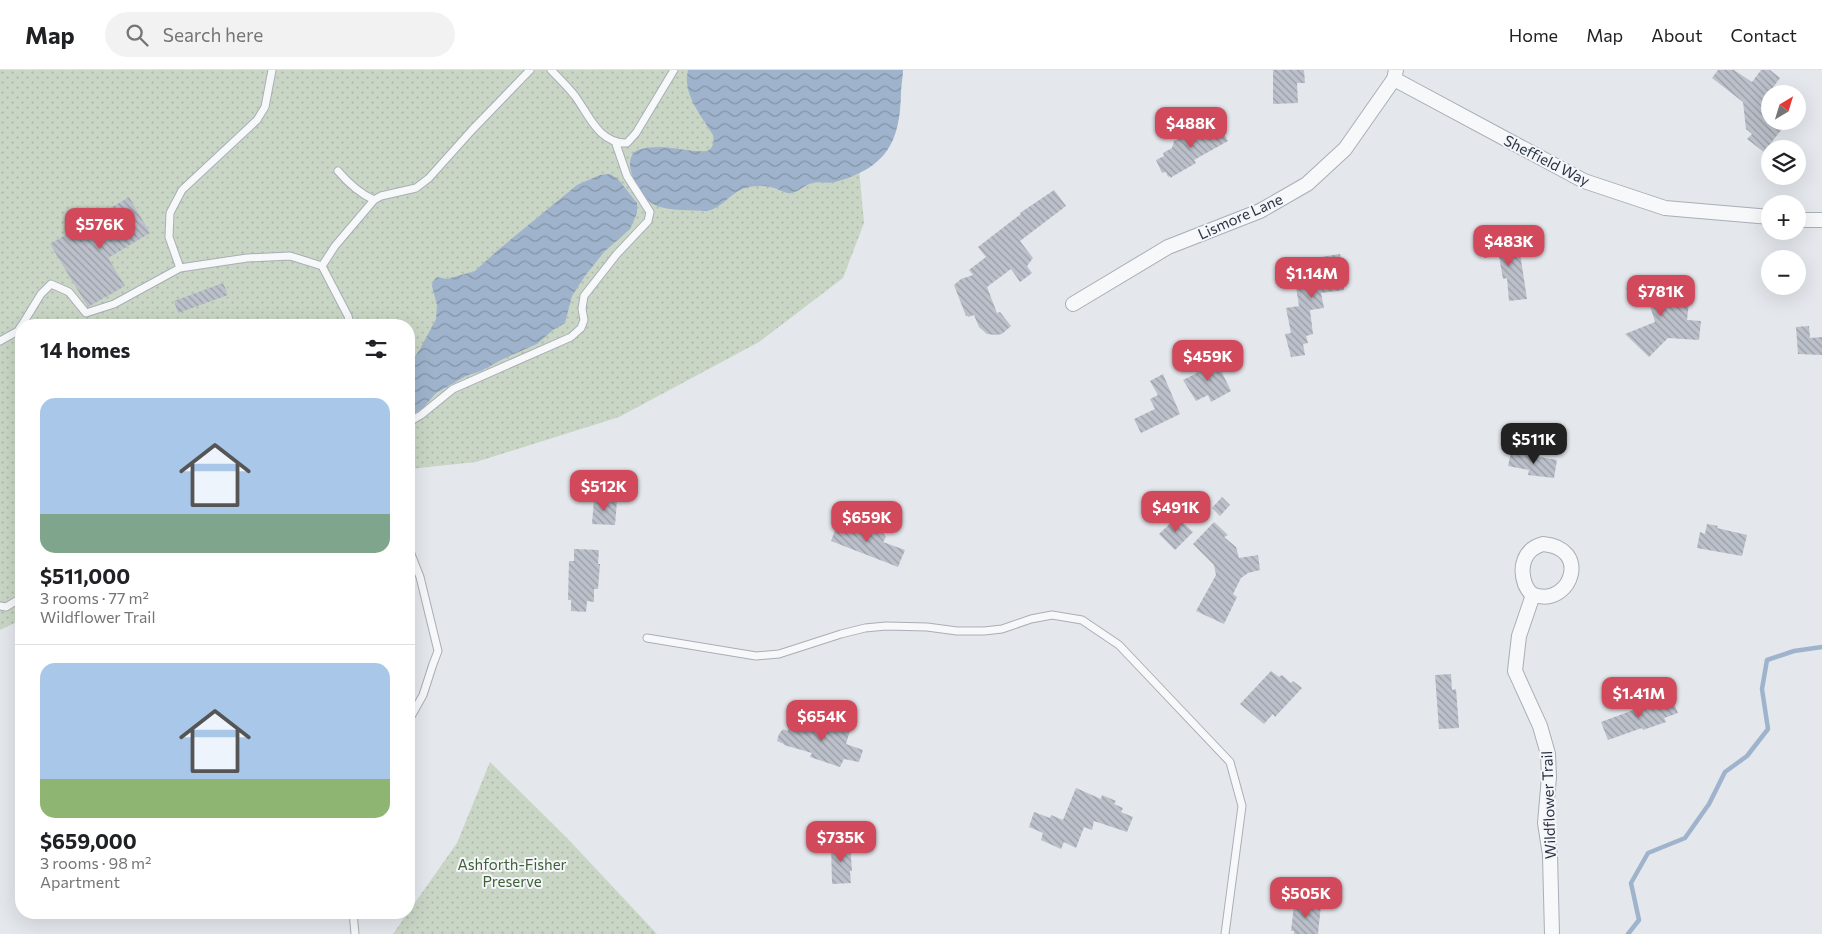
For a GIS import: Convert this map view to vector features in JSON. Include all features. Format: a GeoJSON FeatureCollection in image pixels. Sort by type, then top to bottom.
{"type":"FeatureCollection","features":[{"type":"Feature","properties":{"kind":"street","name":"Sheffield Way"},"geometry":{"type":"LineString","coordinates":[[1395,74],[1584,180],[1665,208],[1761,216]]}},
{"type":"Feature","properties":{"kind":"street","name":"Lismore Lane"},"geometry":{"type":"LineString","coordinates":[[1073,304],[1168,248],[1260,211],[1306,184],[1344,148],[1395,74]]}},
{"type":"Feature","properties":{"kind":"street"},"geometry":{"type":"LineString","coordinates":[[1806,220],[1822,220]]}},
{"type":"Feature","properties":{"kind":"street","name":"Wildflower Trail"},"geometry":{"type":"LineString","coordinates":[[1532,596],[1519,636],[1515,671],[1540,726],[1548,754],[1549,777],[1545,823],[1550,855],[1552,934]]}},
{"type":"Feature","properties":{"kind":"lane"},"geometry":{"type":"LineString","coordinates":[[180,268],[169,237],[170,213],[182,190],[257,120],[265,107],[272,70]]}},
{"type":"Feature","properties":{"kind":"lane"},"geometry":{"type":"LineString","coordinates":[[322,266],[335,246],[374,200],[381,196],[416,188],[429,178],[530,70]]}},
{"type":"Feature","properties":{"kind":"lane"},"geometry":{"type":"LineString","coordinates":[[415,418],[453,389],[571,337],[581,328],[584,320],[582,309],[584,296],[611,261],[648,221],[650,212],[627,176],[616,144],[594,128],[585,110],[551,70]]}},
{"type":"Feature","properties":{"kind":"lane"},"geometry":{"type":"LineString","coordinates":[[616,144],[627,143],[636,133],[674,70]]}},
{"type":"Feature","properties":{"kind":"lane"},"geometry":{"type":"LineString","coordinates":[[338,171],[349,185],[361,194],[374,200]]}},
{"type":"Feature","properties":{"kind":"lane"},"geometry":{"type":"LineString","coordinates":[[26,319],[41,294],[51,284],[69,292],[86,313],[114,304],[180,268],[247,258],[290,256],[322,266],[349,319]]}},
{"type":"Feature","properties":{"kind":"lane"},"geometry":{"type":"LineString","coordinates":[[0,340],[15,332]]}},
{"type":"Feature","properties":{"kind":"lane"},"geometry":{"type":"LineString","coordinates":[[415,564],[420,577],[438,651],[424,695],[415,710]]}},
{"type":"Feature","properties":{"kind":"lane"},"geometry":{"type":"LineString","coordinates":[[0,606],[6,607],[15,602]]}},
{"type":"Feature","properties":{"kind":"lane"},"geometry":{"type":"LineString","coordinates":[[647,638],[756,656],[779,654],[865,628],[902,626],[957,631],[984,631],[1002,629],[1031,619],[1052,615],[1082,620],[1119,645],[1230,762],[1242,806],[1225,934]]}},
{"type":"Feature","properties":{"kind":"lane"},"geometry":{"type":"LineString","coordinates":[[354,919],[355,934]]}},
{"type":"Feature","properties":{"kind":"green space"},"geometry":{"type":"Polygon","coordinates":[[[0,70],[896,70],[859,168],[864,223],[843,278],[759,342],[619,417],[476,462],[415,468],[415,319],[15,319],[15,623],[0,630],[0,70]]]}},
{"type":"Feature","properties":{"kind":"green space","name":"Ashforth-Fisher Preserve"},"geometry":{"type":"Polygon","coordinates":[[[490,762],[568,839],[657,934],[393,934],[404,919],[415,919],[415,903],[457,843],[490,762]]]}},
{"type":"Feature","properties":{"kind":"water"},"geometry":{"type":"Polygon","coordinates":[[[688,70],[903,70],[897,126],[887,151],[878,161],[867,169],[832,183],[812,183],[792,193],[764,186],[746,188],[738,191],[717,207],[707,211],[662,208],[647,199],[639,189],[631,171],[631,159],[636,151],[647,148],[665,147],[707,151],[711,148],[713,135],[690,96],[687,79],[688,70]]]}},
{"type":"Feature","properties":{"kind":"water"},"geometry":{"type":"Polygon","coordinates":[[[610,174],[618,179],[637,203],[637,213],[630,229],[604,252],[585,276],[572,296],[565,323],[553,330],[537,344],[481,371],[466,376],[436,393],[423,408],[415,413],[415,356],[436,319],[437,305],[432,286],[433,281],[437,277],[447,279],[475,271],[577,185],[600,175],[610,174]]]}},
{"type":"Feature","properties":{"kind":"building"},"geometry":{"type":"Polygon","coordinates":[[[1273,70],[1304,70],[1305,83],[1297,83],[1298,103],[1273,104],[1273,70]]]}},
{"type":"Feature","properties":{"kind":"building"},"geometry":{"type":"Polygon","coordinates":[[[1718,70],[1734,70],[1752,82],[1761,70],[1770,70],[1780,78],[1775,85],[1761,85],[1761,130],[1781,130],[1773,140],[1761,140],[1761,150],[1747,139],[1752,134],[1746,129],[1743,102],[1712,78],[1718,70]]]}},
{"type":"Feature","properties":{"kind":"building"},"geometry":{"type":"Polygon","coordinates":[[[1216,120],[1228,141],[1194,160],[1196,163],[1170,178],[1166,172],[1162,173],[1156,160],[1164,156],[1163,153],[1172,148],[1174,141],[1216,120]]]}},
{"type":"Feature","properties":{"kind":"building"},"geometry":{"type":"Polygon","coordinates":[[[1054,190],[1066,206],[1020,241],[1033,258],[1027,266],[1032,273],[1020,282],[1011,269],[987,287],[997,313],[1000,312],[1011,326],[1002,334],[987,334],[979,327],[974,315],[966,316],[954,285],[961,279],[973,275],[969,270],[986,257],[978,247],[1020,213],[1054,190]]]}},
{"type":"Feature","properties":{"kind":"building"},"geometry":{"type":"Polygon","coordinates":[[[129,197],[150,233],[108,258],[125,286],[88,307],[50,244],[129,197]]]}},
{"type":"Feature","properties":{"kind":"building"},"geometry":{"type":"Polygon","coordinates":[[[1518,240],[1527,299],[1509,301],[1507,278],[1503,279],[1499,256],[1484,258],[1483,245],[1518,240]]]}},
{"type":"Feature","properties":{"kind":"building"},"geometry":{"type":"Polygon","coordinates":[[[1340,254],[1343,270],[1340,270],[1344,290],[1321,293],[1324,308],[1310,310],[1313,334],[1306,336],[1308,343],[1303,344],[1305,355],[1291,357],[1285,334],[1291,333],[1286,308],[1299,306],[1295,280],[1303,279],[1302,276],[1305,276],[1304,265],[1315,263],[1315,258],[1340,254]]]}},
{"type":"Feature","properties":{"kind":"building"},"geometry":{"type":"Polygon","coordinates":[[[1657,276],[1662,290],[1669,287],[1673,296],[1681,302],[1689,302],[1687,320],[1701,321],[1699,340],[1668,338],[1649,357],[1625,334],[1655,322],[1648,299],[1633,305],[1626,288],[1657,276]]]}},
{"type":"Feature","properties":{"kind":"building"},"geometry":{"type":"Polygon","coordinates":[[[223,283],[228,295],[178,313],[174,301],[223,283]]]}},
{"type":"Feature","properties":{"kind":"building"},"geometry":{"type":"Polygon","coordinates":[[[1809,326],[1810,338],[1822,337],[1822,355],[1798,354],[1796,327],[1809,326]]]}},
{"type":"Feature","properties":{"kind":"building"},"geometry":{"type":"Polygon","coordinates":[[[1215,358],[1231,391],[1211,402],[1208,395],[1196,401],[1183,380],[1197,373],[1195,369],[1215,358]]]}},
{"type":"Feature","properties":{"kind":"building"},"geometry":{"type":"Polygon","coordinates":[[[1163,374],[1180,414],[1141,433],[1134,419],[1155,409],[1150,399],[1158,395],[1150,381],[1163,374]]]}},
{"type":"Feature","properties":{"kind":"building"},"geometry":{"type":"Polygon","coordinates":[[[1511,452],[1557,460],[1554,478],[1528,475],[1529,470],[1508,466],[1511,452]]]}},
{"type":"Feature","properties":{"kind":"building"},"geometry":{"type":"Polygon","coordinates":[[[1222,497],[1230,505],[1220,516],[1212,508],[1222,497]]]}},
{"type":"Feature","properties":{"kind":"building"},"geometry":{"type":"Polygon","coordinates":[[[594,499],[617,501],[615,525],[592,524],[594,499]]]}},
{"type":"Feature","properties":{"kind":"building"},"geometry":{"type":"Polygon","coordinates":[[[1177,517],[1193,532],[1175,550],[1159,534],[1177,517]]]}},
{"type":"Feature","properties":{"kind":"building"},"geometry":{"type":"Polygon","coordinates":[[[839,520],[870,533],[871,528],[883,533],[886,537],[883,542],[905,550],[898,567],[831,541],[839,520]]]}},
{"type":"Feature","properties":{"kind":"building"},"geometry":{"type":"Polygon","coordinates":[[[1214,522],[1228,535],[1224,537],[1236,547],[1239,558],[1258,555],[1260,570],[1248,573],[1241,578],[1233,594],[1237,597],[1224,624],[1196,611],[1216,575],[1214,565],[1193,544],[1214,522]]]}},
{"type":"Feature","properties":{"kind":"building"},"geometry":{"type":"Polygon","coordinates":[[[1707,524],[1747,535],[1742,556],[1697,548],[1700,532],[1705,534],[1707,524]]]}},
{"type":"Feature","properties":{"kind":"building"},"geometry":{"type":"Polygon","coordinates":[[[574,549],[599,550],[598,589],[594,589],[594,602],[587,601],[586,612],[571,611],[571,600],[568,600],[569,561],[574,561],[574,549]]]}},
{"type":"Feature","properties":{"kind":"building"},"geometry":{"type":"Polygon","coordinates":[[[1271,671],[1279,677],[1282,675],[1291,683],[1293,681],[1302,688],[1275,717],[1273,714],[1264,724],[1240,704],[1271,671]]]}},
{"type":"Feature","properties":{"kind":"building"},"geometry":{"type":"Polygon","coordinates":[[[1451,674],[1452,690],[1456,689],[1459,728],[1439,729],[1435,675],[1451,674]]]}},
{"type":"Feature","properties":{"kind":"building"},"geometry":{"type":"Polygon","coordinates":[[[1672,699],[1678,713],[1664,718],[1666,722],[1608,740],[1601,722],[1658,701],[1659,703],[1672,699]]]}},
{"type":"Feature","properties":{"kind":"building"},"geometry":{"type":"Polygon","coordinates":[[[815,720],[836,727],[837,723],[851,727],[846,744],[863,750],[859,762],[844,759],[840,767],[810,757],[812,753],[784,745],[777,741],[783,729],[788,731],[790,723],[806,728],[815,720]]]}},
{"type":"Feature","properties":{"kind":"building"},"geometry":{"type":"Polygon","coordinates":[[[1076,788],[1101,799],[1102,795],[1116,801],[1114,804],[1123,808],[1121,812],[1133,817],[1127,832],[1094,821],[1092,830],[1084,827],[1076,848],[1064,842],[1061,849],[1041,840],[1043,833],[1029,827],[1034,812],[1050,818],[1051,815],[1063,820],[1076,788]]]}},
{"type":"Feature","properties":{"kind":"building"},"geometry":{"type":"Polygon","coordinates":[[[831,843],[850,843],[851,883],[832,884],[831,843]]]}},
{"type":"Feature","properties":{"kind":"building"},"geometry":{"type":"Polygon","coordinates":[[[1298,902],[1321,905],[1318,934],[1294,934],[1294,931],[1291,931],[1294,905],[1298,905],[1298,902]]]}},
{"type":"Feature","properties":{"kind":"waterway"},"geometry":{"type":"LineString","coordinates":[[1628,934],[1639,920],[1631,883],[1648,853],[1685,838],[1709,804],[1725,772],[1747,756],[1768,729],[1762,689],[1767,660],[1794,651],[1822,647]]}}]}
